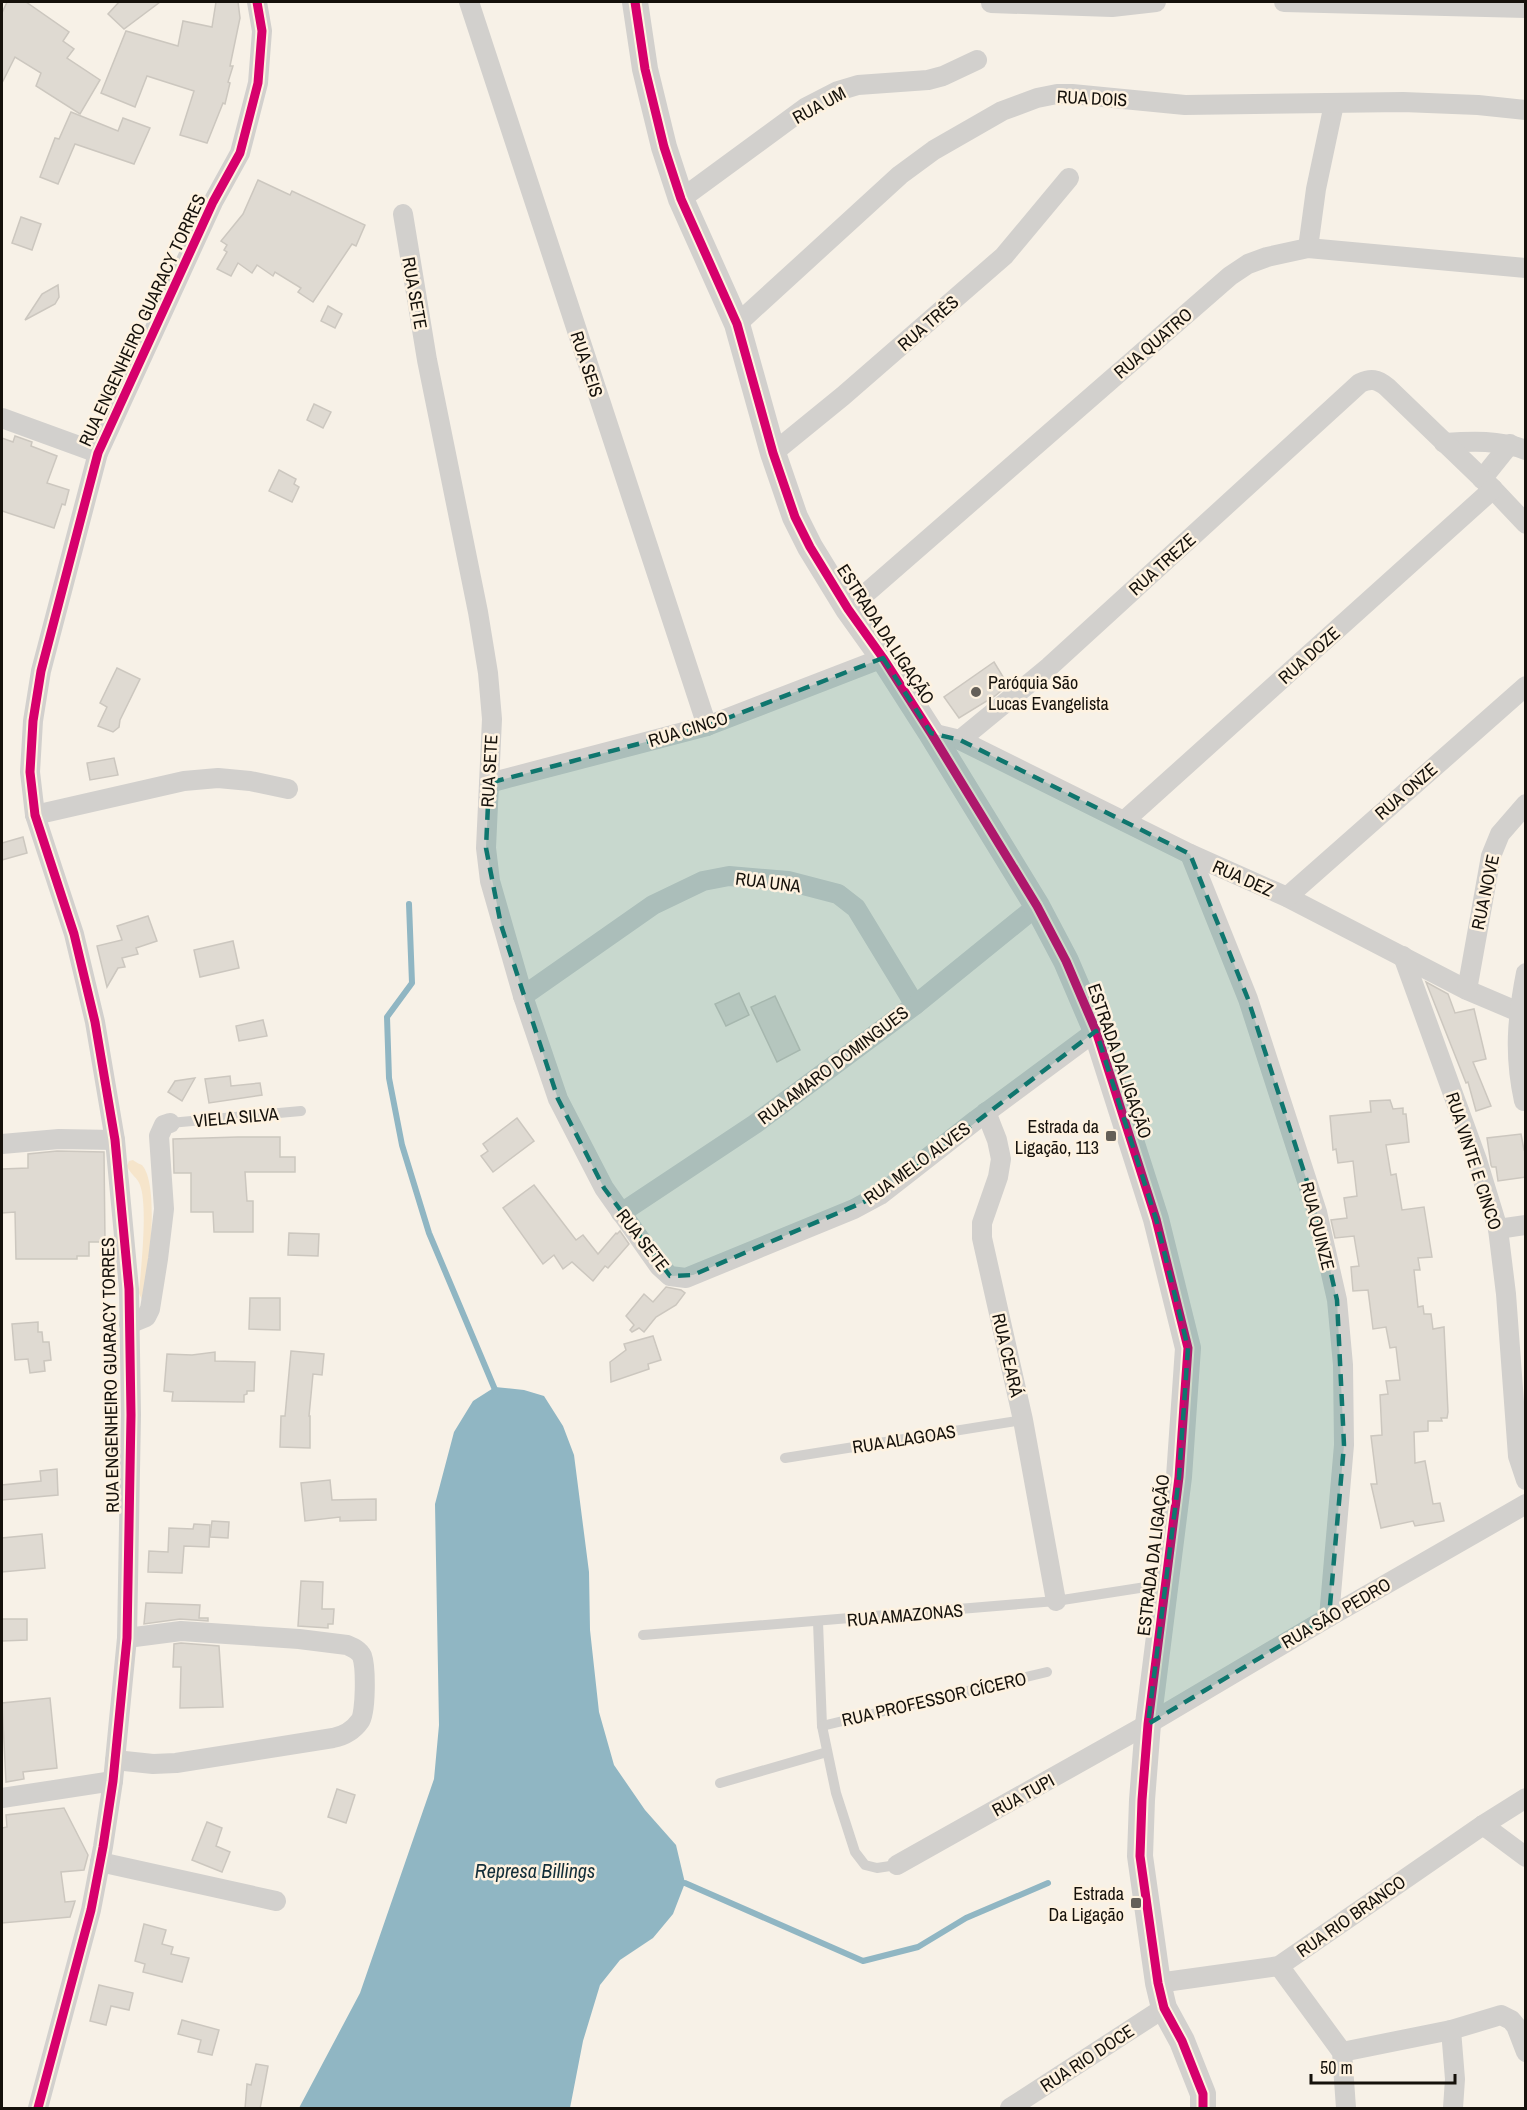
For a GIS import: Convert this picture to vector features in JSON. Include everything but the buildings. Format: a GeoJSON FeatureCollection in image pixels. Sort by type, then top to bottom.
{"type":"FeatureCollection","features":[{"type":"Feature","properties":{"kind":"street","name":"RUA ENGENHEIRO GUARACY TORRES"},"geometry":{"type":"LineString","coordinates":[[38,2109],[91,1910],[113,1781],[128,1638],[131,1415],[129,1289],[115,1140],[95,1022],[74,934],[35,814],[30,772],[33,721],[41,672],[98,453],[213,202],[240,153],[258,83],[262,31],[257,2]]}},
{"type":"Feature","properties":{"kind":"street","name":"RUA SEIS"},"geometry":{"type":"LineString","coordinates":[[469,2],[707,726]]}},
{"type":"Feature","properties":{"kind":"street","name":"ESTRADA DA LIGAÇÃO"},"geometry":{"type":"LineString","coordinates":[[636,2],[651,100],[681,200],[737,324],[795,517],[810,547],[848,609],[883,658],[1036,906],[1066,961],[1096,1031],[1155,1220],[1188,1348],[1179,1477],[1148,1724],[1140,1856],[1158,1983],[1164,2008],[1182,2041],[1203,2094],[1203,2109]]}},
{"type":"Feature","properties":{"kind":"street"},"geometry":{"type":"LineString","coordinates":[[991,3],[1112,7],[1156,2]]}},
{"type":"Feature","properties":{"kind":"street"},"geometry":{"type":"LineString","coordinates":[[1284,2],[1526,8]]}},
{"type":"Feature","properties":{"kind":"street","name":"RUA UM"},"geometry":{"type":"LineString","coordinates":[[681,200],[806,108],[838,91],[858,85],[928,80],[977,60]]}},
{"type":"Feature","properties":{"kind":"street","name":"RUA DOIS"},"geometry":{"type":"LineString","coordinates":[[737,324],[909,169],[934,150],[1002,111],[1038,98],[1056,94],[1072,94],[1185,105],[1403,102],[1478,105],[1526,110]]}},
{"type":"Feature","properties":{"kind":"street"},"geometry":{"type":"LineString","coordinates":[[1308,248],[1316,189],[1334,104]]}},
{"type":"Feature","properties":{"kind":"street","name":"RUA TRÊS"},"geometry":{"type":"LineString","coordinates":[[774,453],[1004,256],[1069,178]]}},
{"type":"Feature","properties":{"kind":"street","name":"RUA SETE"},"geometry":{"type":"LineString","coordinates":[[403,214],[429,370],[478,612],[488,673],[492,719],[486,848],[490,881],[523,996],[558,1099],[588,1161],[604,1188],[659,1266],[670,1276],[686,1278]]}},
{"type":"Feature","properties":{"kind":"street","name":"RUA QUATRO"},"geometry":{"type":"LineString","coordinates":[[848,609],[1230,276],[1248,264],[1267,257],[1308,248],[1526,267]]}},
{"type":"Feature","properties":{"kind":"street","name":"RUA TREZE"},"geometry":{"type":"LineString","coordinates":[[960,740],[1049,667],[1360,383],[1379,380],[1444,442]]}},
{"type":"Feature","properties":{"kind":"street"},"geometry":{"type":"LineString","coordinates":[[2,418],[98,453]]}},
{"type":"Feature","properties":{"kind":"street"},"geometry":{"type":"LineString","coordinates":[[1444,442],[1478,440],[1518,447]]}},
{"type":"Feature","properties":{"kind":"street"},"geometry":{"type":"LineString","coordinates":[[1444,442],[1526,524]]}},
{"type":"Feature","properties":{"kind":"street","name":"RUA DOZE"},"geometry":{"type":"LineString","coordinates":[[1124,821],[1488,484],[1518,447]]}},
{"type":"Feature","properties":{"kind":"street","name":"RUA CINCO"},"geometry":{"type":"LineString","coordinates":[[489,783],[707,726],[883,658]]}},
{"type":"Feature","properties":{"kind":"street","name":"RUA ONZE"},"geometry":{"type":"LineString","coordinates":[[1287,897],[1526,686]]}},
{"type":"Feature","properties":{"kind":"street"},"geometry":{"type":"LineString","coordinates":[[930,733],[960,740]]}},
{"type":"Feature","properties":{"kind":"street","name":"RUA DEZ"},"geometry":{"type":"LineString","coordinates":[[960,740],[1190,854],[1287,897],[1467,990],[1522,1013]]}},
{"type":"Feature","properties":{"kind":"street"},"geometry":{"type":"LineString","coordinates":[[35,814],[184,781],[218,778],[250,781],[288,789]]}},
{"type":"Feature","properties":{"kind":"street","name":"RUA NOVE"},"geometry":{"type":"LineString","coordinates":[[1467,990],[1491,856],[1500,834],[1526,804]]}},
{"type":"Feature","properties":{"kind":"street","name":"RUA QUINZE"},"geometry":{"type":"LineString","coordinates":[[1190,854],[1248,999],[1317,1212],[1337,1300],[1343,1365],[1344,1445],[1329,1617]]}},
{"type":"Feature","properties":{"kind":"street","name":"RUA UNA"},"geometry":{"type":"LineString","coordinates":[[523,996],[653,905],[703,881],[729,876],[788,881],[838,894],[849,901],[856,908],[915,1005]]}},
{"type":"Feature","properties":{"kind":"street","name":"RUA AMARO DOMINGUES"},"geometry":{"type":"LineString","coordinates":[[621,1213],[755,1124],[915,1005],[1036,906]]}},
{"type":"Feature","properties":{"kind":"street","name":"RUA VINTE E CINCO"},"geometry":{"type":"LineString","coordinates":[[1403,956],[1477,1160],[1498,1229],[1506,1294],[1518,1456],[1526,1480]]}},
{"type":"Feature","properties":{"kind":"street"},"geometry":{"type":"LineString","coordinates":[[1524,1101],[1517,1063],[1526,973]]}},
{"type":"Feature","properties":{"kind":"street","name":"RUA MELO ALVES"},"geometry":{"type":"LineString","coordinates":[[686,1278],[854,1209],[880,1195],[986,1112],[1096,1031]]}},
{"type":"Feature","properties":{"kind":"street","name":"RUA CEARÁ"},"geometry":{"type":"LineString","coordinates":[[986,1112],[997,1140],[1001,1159],[998,1177],[982,1223],[982,1238],[1023,1420],[1056,1601]]}},
{"type":"Feature","properties":{"kind":"street"},"geometry":{"type":"LineString","coordinates":[[129,1324],[146,1317],[152,1299],[164,1209],[159,1136],[164,1125],[170,1123]]}},
{"type":"Feature","properties":{"kind":"street"},"geometry":{"type":"LineString","coordinates":[[2,1144],[59,1139],[115,1140]]}},
{"type":"Feature","properties":{"kind":"street"},"geometry":{"type":"LineString","coordinates":[[1498,1229],[1526,1225]]}},
{"type":"Feature","properties":{"kind":"street","name":"RUA SÃO PEDRO"},"geometry":{"type":"LineString","coordinates":[[1148,1724],[1526,1504]]}},
{"type":"Feature","properties":{"kind":"street"},"geometry":{"type":"LineString","coordinates":[[115,1760],[153,1764],[176,1763],[344,1736],[361,1720],[363,1710],[363,1658],[355,1648],[347,1645],[299,1639],[181,1631],[128,1638]]}},
{"type":"Feature","properties":{"kind":"street","name":"RUA TUPI"},"geometry":{"type":"LineString","coordinates":[[897,1865],[1148,1724]]}},
{"type":"Feature","properties":{"kind":"street"},"geometry":{"type":"LineString","coordinates":[[2,1798],[113,1781]]}},
{"type":"Feature","properties":{"kind":"street","name":"RUA RIO BRANCO"},"geometry":{"type":"LineString","coordinates":[[1158,1983],[1279,1966],[1483,1825],[1526,1798]]}},
{"type":"Feature","properties":{"kind":"street"},"geometry":{"type":"LineString","coordinates":[[1483,1825],[1526,1857]]}},
{"type":"Feature","properties":{"kind":"street"},"geometry":{"type":"LineString","coordinates":[[100,1862],[276,1901]]}},
{"type":"Feature","properties":{"kind":"street"},"geometry":{"type":"LineString","coordinates":[[1279,1966],[1342,2052],[1346,2109]]}},
{"type":"Feature","properties":{"kind":"street","name":"RUA RIO DOCE"},"geometry":{"type":"LineString","coordinates":[[1010,2109],[1164,2008]]}},
{"type":"Feature","properties":{"kind":"street"},"geometry":{"type":"LineString","coordinates":[[1342,2052],[1451,2030],[1501,2015],[1511,2020],[1516,2026],[1526,2052]]}},
{"type":"Feature","properties":{"kind":"street"},"geometry":{"type":"LineString","coordinates":[[1451,2030],[1455,2079],[1453,2109]]}},
{"type":"Feature","properties":{"kind":"lane","name":"VIELA SILVA"},"geometry":{"type":"LineString","coordinates":[[170,1123],[302,1111]]}},
{"type":"Feature","properties":{"kind":"lane","name":"RUA ALAGOAS"},"geometry":{"type":"LineString","coordinates":[[785,1458],[1023,1420]]}},
{"type":"Feature","properties":{"kind":"lane","name":"RUA AMAZONAS"},"geometry":{"type":"LineString","coordinates":[[643,1635],[1056,1601],[1167,1584]]}},
{"type":"Feature","properties":{"kind":"lane"},"geometry":{"type":"LineString","coordinates":[[819,1622],[822,1726],[836,1793],[860,1861],[877,1868],[897,1865]]}},
{"type":"Feature","properties":{"kind":"lane","name":"RUA PROFESSOR CÍCERO"},"geometry":{"type":"LineString","coordinates":[[822,1726],[1047,1672]]}},
{"type":"Feature","properties":{"kind":"lane"},"geometry":{"type":"LineString","coordinates":[[720,1783],[827,1752]]}},
{"type":"Feature","properties":{"kind":"highlighted area"},"geometry":{"type":"Polygon","coordinates":[[[883,658],[931,733],[960,740],[1190,854],[1248,999],[1317,1212],[1337,1300],[1344,1445],[1329,1617],[1148,1724],[1179,1477],[1188,1348],[1156,1219],[1096,1031],[880,1195],[693,1275],[670,1276],[604,1188],[558,1099],[501,925],[486,848],[489,783],[707,726],[883,658]]]}},
{"type":"Feature","properties":{"kind":"shaded area"},"geometry":{"type":"Polygon","coordinates":[[[133,1160],[142,1165],[151,1191],[150,1252],[142,1300],[139,1293],[144,1207],[138,1180],[127,1166],[129,1161],[133,1160]]]}},
{"type":"Feature","properties":{"kind":"water","name":"Represa Billings"},"geometry":{"type":"Polygon","coordinates":[[[495,1387],[524,1390],[544,1396],[563,1426],[574,1455],[589,1572],[590,1630],[599,1712],[614,1765],[645,1810],[676,1845],[685,1883],[673,1914],[653,1938],[620,1960],[600,1985],[583,2041],[570,2108],[299,2108],[360,1993],[434,1779],[439,1725],[435,1504],[454,1432],[473,1401],[495,1387]]]}},
{"type":"Feature","properties":{"kind":"waterway"},"geometry":{"type":"LineString","coordinates":[[409,904],[412,983],[387,1017],[389,1078],[402,1145],[429,1233],[496,1392]]}},
{"type":"Feature","properties":{"kind":"waterway"},"geometry":{"type":"LineString","coordinates":[[685,1883],[863,1961],[918,1947],[966,1918],[1048,1883]]}},
{"type":"Feature","properties":{"kind":"cycle path"},"geometry":{"type":"LineString","coordinates":[[38,2108],[91,1910],[113,1781],[127,1638],[131,1415],[129,1289],[115,1140],[95,1022],[74,934],[35,815],[30,772],[33,721],[41,671],[98,453],[213,202],[240,153],[258,83],[262,31],[257,2]]}},
{"type":"Feature","properties":{"kind":"cycle path"},"geometry":{"type":"LineString","coordinates":[[635,2],[645,69],[664,147],[681,199],[737,324],[773,453],[795,517],[810,547],[848,609],[883,658],[931,733],[1037,906],[1066,961],[1096,1031],[1156,1219],[1188,1348],[1179,1477],[1148,1724],[1140,1856],[1158,1983],[1164,2008],[1182,2041],[1203,2094],[1203,2108]]}},
{"type":"Feature","properties":{"kind":"place","name":"Paróquia São Lucas Evangelista"},"geometry":{"type":"Point","coordinates":[976,692]}},
{"type":"Feature","properties":{"kind":"place","name":"Estrada da Ligação, 113"},"geometry":{"type":"Point","coordinates":[1111,1136]}},
{"type":"Feature","properties":{"kind":"place","name":"Estrada Da Ligação"},"geometry":{"type":"Point","coordinates":[1136,1903]}}]}
